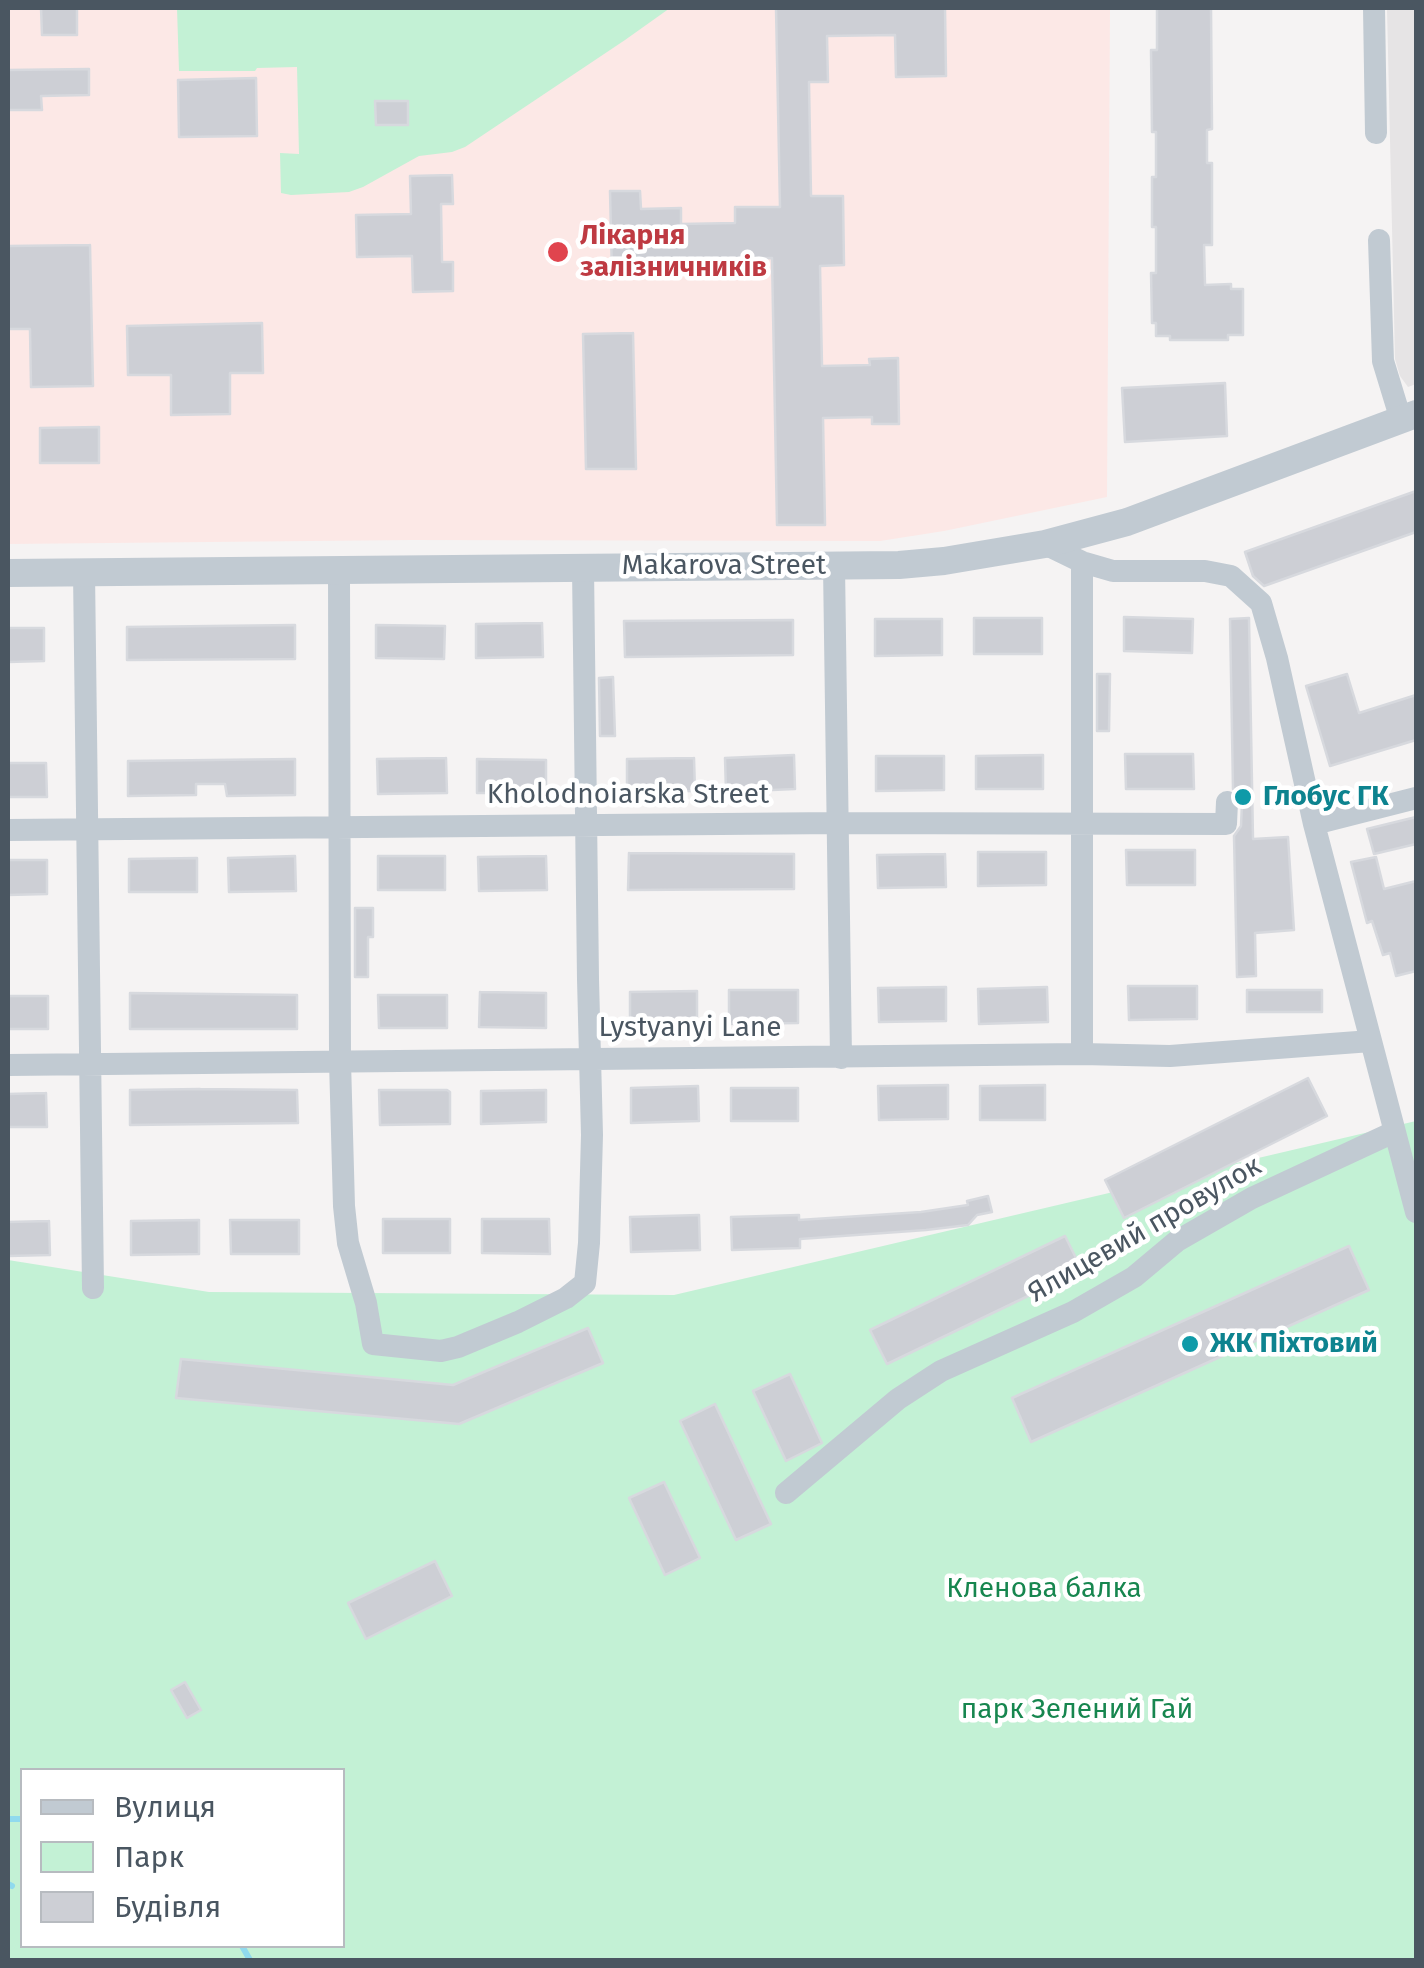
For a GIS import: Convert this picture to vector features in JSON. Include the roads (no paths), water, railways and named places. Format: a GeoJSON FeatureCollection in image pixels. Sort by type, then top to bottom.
{"type":"FeatureCollection","features":[{"type":"Feature","properties":{"kind":"street"},"geometry":{"type":"LineString","coordinates":[[1374,8],[1376,134]]}},
{"type":"Feature","properties":{"kind":"street"},"geometry":{"type":"LineString","coordinates":[[1379,240],[1383,362],[1409,417]]}},
{"type":"Feature","properties":{"kind":"street","name":"Makarova Street"},"geometry":{"type":"LineString","coordinates":[[8,573],[944,562],[1045,544],[1127,522],[1409,417]]}},
{"type":"Feature","properties":{"kind":"street"},"geometry":{"type":"LineString","coordinates":[[1045,544],[1082,562],[1114,571],[1217,572],[1231,576],[1261,603],[1314,824],[1416,1211]]}},
{"type":"Feature","properties":{"kind":"street"},"geometry":{"type":"LineString","coordinates":[[1082,562],[1082,1054]]}},
{"type":"Feature","properties":{"kind":"street"},"geometry":{"type":"LineString","coordinates":[[834,566],[841,1058]]}},
{"type":"Feature","properties":{"kind":"street"},"geometry":{"type":"LineString","coordinates":[[339,570],[340,1061],[348,1243],[366,1302],[373,1344],[441,1351],[566,1298],[585,1283],[591,1187],[591,1058],[583,567]]}},
{"type":"Feature","properties":{"kind":"street"},"geometry":{"type":"LineString","coordinates":[[84,572],[93,1288]]}},
{"type":"Feature","properties":{"kind":"street"},"geometry":{"type":"LineString","coordinates":[[1314,824],[1416,798]]}},
{"type":"Feature","properties":{"kind":"street","name":"Kholodnoiarska Street"},"geometry":{"type":"LineString","coordinates":[[8,830],[1226,824],[1227,802]]}},
{"type":"Feature","properties":{"kind":"street","name":"Lystyanyi Lane"},"geometry":{"type":"LineString","coordinates":[[8,1065],[1170,1056],[1371,1041]]}},
{"type":"Feature","properties":{"kind":"street","name":"Ялицевий провулок"},"geometry":{"type":"LineString","coordinates":[[786,1493],[898,1398],[941,1371],[1085,1306],[1134,1277],[1178,1240],[1252,1198],[1394,1132]]}},
{"type":"Feature","properties":{"kind":"waterway"},"geometry":{"type":"LineString","coordinates":[[8,1819],[20,1819]]}},
{"type":"Feature","properties":{"kind":"waterway"},"geometry":{"type":"LineString","coordinates":[[8,1884],[12,1886]]}},
{"type":"Feature","properties":{"kind":"waterway"},"geometry":{"type":"LineString","coordinates":[[243,1948],[250,1960]]}},
{"type":"Feature","properties":{"kind":"place","name":"Лікарня залізничників"},"geometry":{"type":"Point","coordinates":[558,252]}},
{"type":"Feature","properties":{"kind":"place","name":"Глобус ГК"},"geometry":{"type":"Point","coordinates":[1243,797]}},
{"type":"Feature","properties":{"kind":"place","name":"ЖК Піхтовий"},"geometry":{"type":"Point","coordinates":[1190,1344]}},
{"type":"Feature","properties":{"kind":"park label","name":"Кленова балка"},"geometry":{"type":"Point","coordinates":[1044,1589]}},
{"type":"Feature","properties":{"kind":"park label","name":"парк Зелений Гай"},"geometry":{"type":"Point","coordinates":[1077,1710]}}]}
